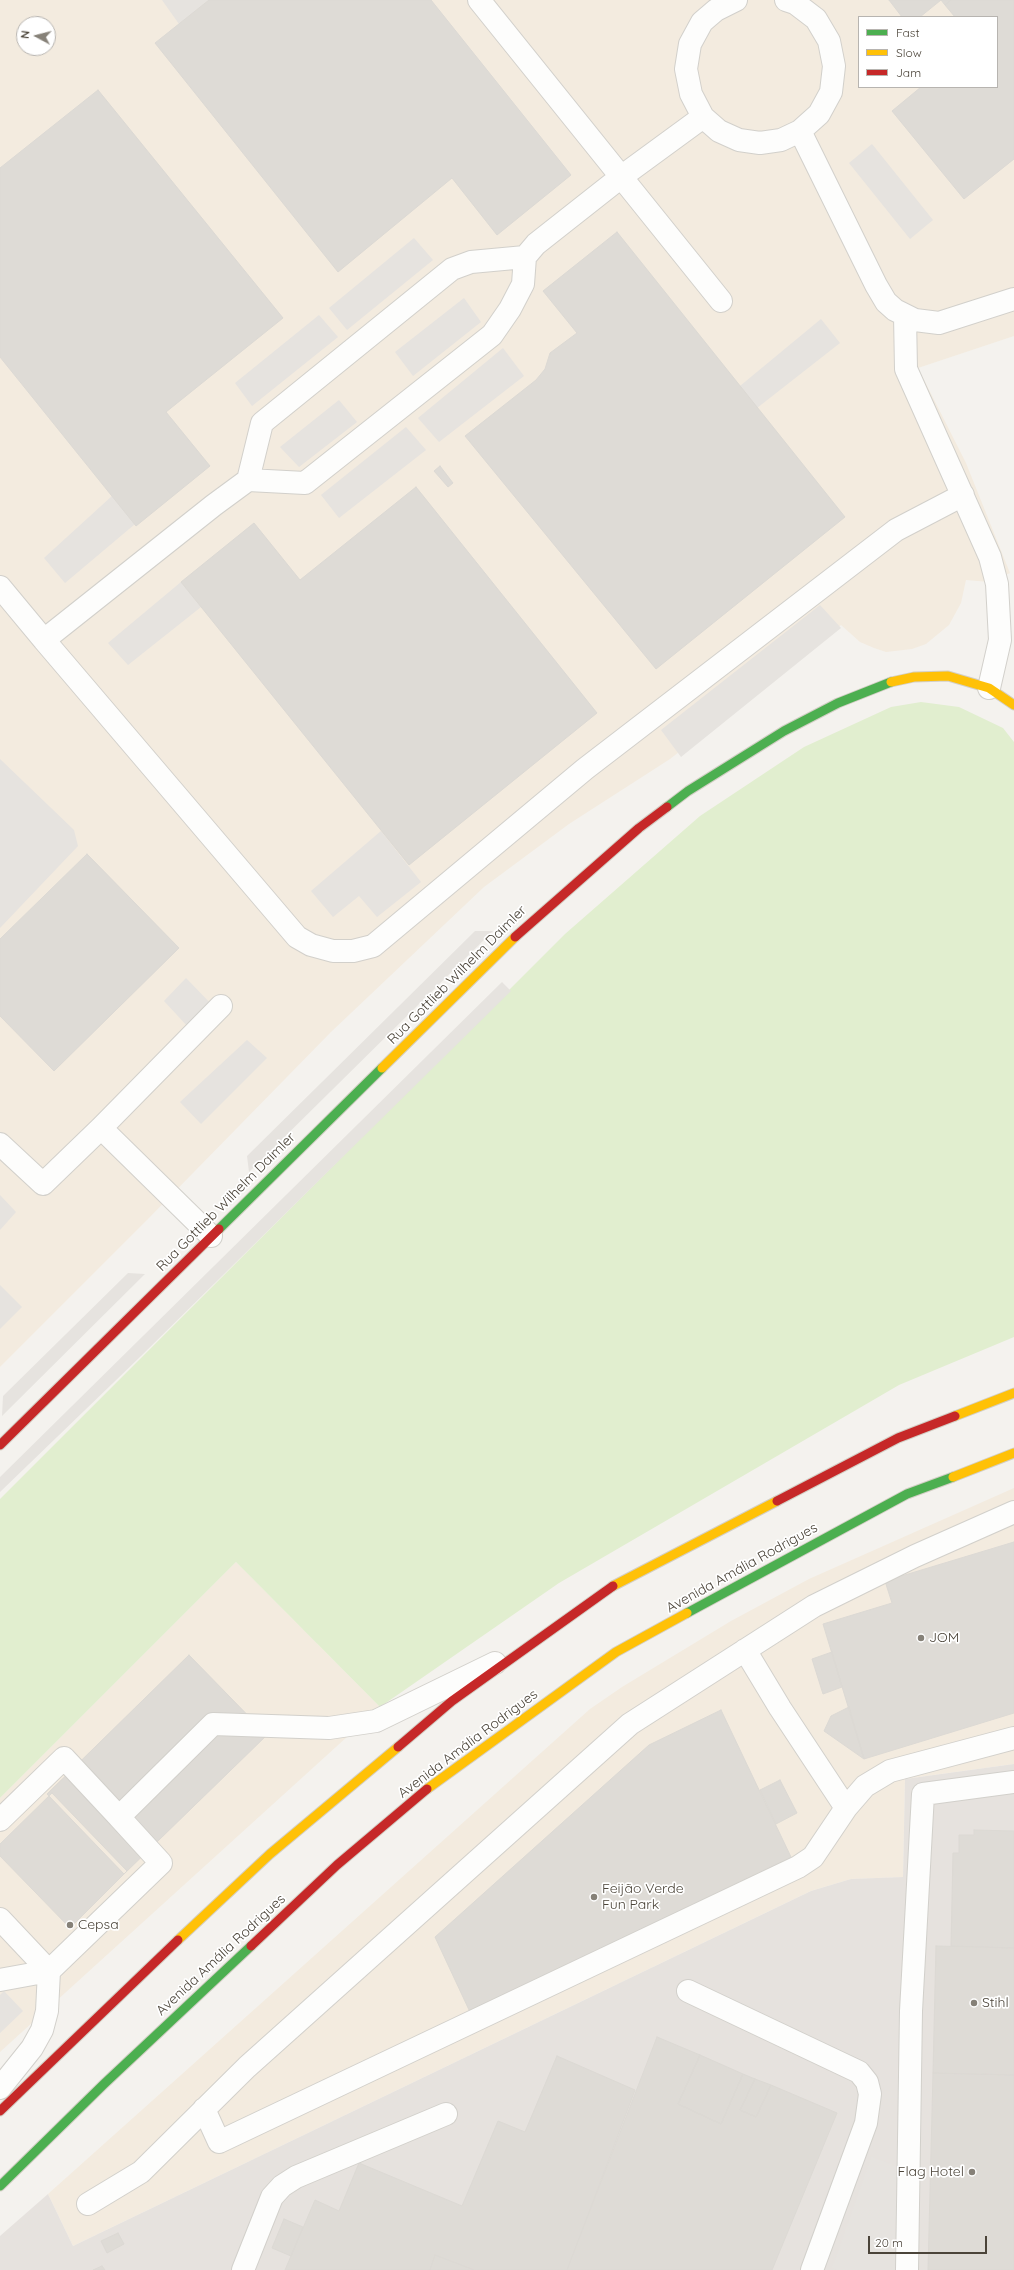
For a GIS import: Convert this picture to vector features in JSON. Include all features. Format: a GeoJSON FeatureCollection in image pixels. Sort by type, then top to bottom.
{"type":"FeatureCollection","features":[{"type":"Feature","properties":{"kind":"main road","name":"Rua Gottlieb Wilhelm Daimler"},"geometry":{"type":"LineString","coordinates":[[0,1445],[534,918],[639,828],[688,791],[784,731],[838,703],[883,684],[914,677],[948,676],[989,688],[1014,705]]}},
{"type":"Feature","properties":{"kind":"main road"},"geometry":{"type":"LineString","coordinates":[[0,2111],[103,2010],[270,1854],[452,1701],[608,1589],[898,1438],[1014,1393]]}},
{"type":"Feature","properties":{"kind":"main road","name":"Avenida Amália Rodrigues"},"geometry":{"type":"LineString","coordinates":[[0,2186],[110,2079],[337,1865],[457,1766],[616,1652],[907,1494],[1014,1454]]}},
{"type":"Feature","properties":{"kind":"lane"},"geometry":{"type":"LineString","coordinates":[[478,0],[721,301]]}},
{"type":"Feature","properties":{"kind":"lane"},"geometry":{"type":"LineString","coordinates":[[736,0],[710,5],[690,44],[686,69],[691,94],[703,117],[719,131],[739,140],[760,143],[781,140],[800,131],[819,114],[831,92],[834,66],[829,41],[816,19],[795,3],[786,0]]}},
{"type":"Feature","properties":{"kind":"lane"},"geometry":{"type":"LineString","coordinates":[[44,640],[214,505],[248,480],[305,483],[492,335],[510,310],[523,284],[525,257],[536,244],[621,177],[703,117]]}},
{"type":"Feature","properties":{"kind":"lane"},"geometry":{"type":"LineString","coordinates":[[800,131],[876,285],[886,302],[905,316],[915,320],[939,323],[1014,299]]}},
{"type":"Feature","properties":{"kind":"lane"},"geometry":{"type":"LineString","coordinates":[[248,480],[262,423],[452,269],[471,262],[525,257]]}},
{"type":"Feature","properties":{"kind":"lane"},"geometry":{"type":"LineString","coordinates":[[905,316],[906,368],[990,557],[997,584],[1000,640],[989,688]]}},
{"type":"Feature","properties":{"kind":"lane"},"geometry":{"type":"LineString","coordinates":[[0,587],[297,936],[311,945],[333,951],[353,951],[372,946],[585,769],[896,530],[963,495]]}},
{"type":"Feature","properties":{"kind":"lane"},"geometry":{"type":"LineString","coordinates":[[0,1144],[43,1184],[101,1128],[221,1006]]}},
{"type":"Feature","properties":{"kind":"lane"},"geometry":{"type":"LineString","coordinates":[[101,1128],[211,1236]]}},
{"type":"Feature","properties":{"kind":"lane"},"geometry":{"type":"LineString","coordinates":[[88,2204],[141,2172],[247,2067],[630,1724],[814,1606],[914,1556],[1014,1512]]}},
{"type":"Feature","properties":{"kind":"lane"},"geometry":{"type":"LineString","coordinates":[[119,1817],[213,1724],[329,1728],[376,1721],[528,1647]]}},
{"type":"Feature","properties":{"kind":"lane"},"geometry":{"type":"LineString","coordinates":[[746,1650],[780,1708],[846,1808]]}},
{"type":"Feature","properties":{"kind":"lane"},"geometry":{"type":"LineString","coordinates":[[204,2109],[219,2142],[798,1867],[813,1857],[846,1808],[865,1786],[890,1771],[1014,1738]]}},
{"type":"Feature","properties":{"kind":"lane"},"geometry":{"type":"LineString","coordinates":[[0,1820],[64,1758],[161,1863],[49,1971],[0,1980]]}},
{"type":"Feature","properties":{"kind":"lane"},"geometry":{"type":"LineString","coordinates":[[907,2270],[911,2011],[923,1794],[1014,1782]]}},
{"type":"Feature","properties":{"kind":"lane"},"geometry":{"type":"LineString","coordinates":[[0,1919],[49,1971],[47,2011],[42,2030],[32,2048],[0,2088]]}},
{"type":"Feature","properties":{"kind":"lane"},"geometry":{"type":"LineString","coordinates":[[688,1991],[859,2072],[867,2082],[870,2094],[866,2123],[812,2270]]}},
{"type":"Feature","properties":{"kind":"lane"},"geometry":{"type":"LineString","coordinates":[[243,2270],[272,2197],[282,2186],[296,2177],[446,2114]]}},
{"type":"Feature","properties":{"kind":"shaded area"},"geometry":{"type":"Polygon","coordinates":[[[0,0],[1014,0],[1014,336],[918,368],[966,463],[1010,573],[989,582],[966,580],[961,603],[949,625],[926,644],[912,649],[886,652],[874,648],[860,642],[841,625],[670,759],[569,824],[484,887],[331,1032],[147,1220],[0,1367],[0,0]]]}},
{"type":"Feature","properties":{"kind":"shaded area"},"geometry":{"type":"Polygon","coordinates":[[[162,0],[209,0],[179,24],[162,0]]]}},
{"type":"Feature","properties":{"kind":"shaded area"},"geometry":{"type":"Polygon","coordinates":[[[872,144],[933,220],[910,239],[849,163],[872,144]]]}},
{"type":"Feature","properties":{"kind":"shaded area"},"geometry":{"type":"Polygon","coordinates":[[[414,238],[433,260],[347,330],[329,308],[414,238]]]}},
{"type":"Feature","properties":{"kind":"shaded area"},"geometry":{"type":"Polygon","coordinates":[[[464,298],[481,322],[413,376],[395,352],[464,298]]]}},
{"type":"Feature","properties":{"kind":"shaded area"},"geometry":{"type":"Polygon","coordinates":[[[319,315],[338,337],[252,406],[235,383],[319,315]]]}},
{"type":"Feature","properties":{"kind":"shaded area"},"geometry":{"type":"Polygon","coordinates":[[[821,319],[840,343],[757,408],[740,386],[821,319]]]}},
{"type":"Feature","properties":{"kind":"shaded area"},"geometry":{"type":"Polygon","coordinates":[[[503,348],[524,376],[439,442],[418,418],[503,348]]]}},
{"type":"Feature","properties":{"kind":"shaded area"},"geometry":{"type":"Polygon","coordinates":[[[339,400],[357,422],[299,467],[280,447],[339,400]]]}},
{"type":"Feature","properties":{"kind":"shaded area"},"geometry":{"type":"Polygon","coordinates":[[[406,427],[426,450],[339,518],[321,495],[406,427]]]}},
{"type":"Feature","properties":{"kind":"shaded area"},"geometry":{"type":"Polygon","coordinates":[[[112,496],[135,524],[65,583],[44,558],[112,496]]]}},
{"type":"Feature","properties":{"kind":"shaded area"},"geometry":{"type":"Polygon","coordinates":[[[181,582],[201,607],[128,665],[108,643],[181,582]]]}},
{"type":"Feature","properties":{"kind":"shaded area"},"geometry":{"type":"Polygon","coordinates":[[[820,605],[841,628],[681,757],[661,730],[820,605]]]}},
{"type":"Feature","properties":{"kind":"shaded area"},"geometry":{"type":"Polygon","coordinates":[[[0,759],[74,830],[78,846],[0,928],[0,759]]]}},
{"type":"Feature","properties":{"kind":"shaded area"},"geometry":{"type":"Polygon","coordinates":[[[381,831],[421,882],[377,917],[359,896],[333,917],[311,891],[381,831]]]}},
{"type":"Feature","properties":{"kind":"shaded area"},"geometry":{"type":"Polygon","coordinates":[[[475,931],[493,931],[249,1172],[247,1156],[475,931]]]}},
{"type":"Feature","properties":{"kind":"shaded area"},"geometry":{"type":"Polygon","coordinates":[[[186,978],[213,1006],[190,1029],[164,1001],[186,978]]]}},
{"type":"Feature","properties":{"kind":"shaded area"},"geometry":{"type":"Polygon","coordinates":[[[502,982],[511,991],[141,1356],[0,1492],[0,1477],[502,982]]]}},
{"type":"Feature","properties":{"kind":"shaded area"},"geometry":{"type":"Polygon","coordinates":[[[247,1040],[267,1058],[201,1124],[180,1102],[247,1040]]]}},
{"type":"Feature","properties":{"kind":"shaded area"},"geometry":{"type":"Polygon","coordinates":[[[0,1195],[16,1212],[0,1230],[0,1195]]]}},
{"type":"Feature","properties":{"kind":"shaded area"},"geometry":{"type":"Polygon","coordinates":[[[128,1273],[145,1274],[2,1416],[3,1396],[128,1273]]]}},
{"type":"Feature","properties":{"kind":"shaded area"},"geometry":{"type":"Polygon","coordinates":[[[0,1285],[22,1307],[0,1329],[0,1285]]]}},
{"type":"Feature","properties":{"kind":"shaded area"},"geometry":{"type":"Polygon","coordinates":[[[1014,1488],[1014,1764],[905,1779],[903,1877],[851,1879],[811,1891],[73,2246],[48,2194],[590,1709],[622,1687],[731,1621],[809,1579],[1014,1488]]]}},
{"type":"Feature","properties":{"kind":"shaded area","name":"Cepsa"},"geometry":{"type":"Polygon","coordinates":[[[236,1562],[380,1707],[0,2052],[0,1798],[236,1562]]]}},
{"type":"Feature","properties":{"kind":"shaded area"},"geometry":{"type":"Polygon","coordinates":[[[1014,1764],[1014,2270],[0,2270],[0,2236],[48,2194],[73,2246],[811,1891],[851,1879],[903,1877],[905,1779],[1014,1764]]]}},
{"type":"Feature","properties":{"kind":"shaded area"},"geometry":{"type":"Polygon","coordinates":[[[4,1991],[23,2011],[0,2033],[0,1995],[4,1991]]]}},
{"type":"Feature","properties":{"kind":"shaded area"},"geometry":{"type":"Polygon","coordinates":[[[871,2157],[898,2167],[895,2270],[839,2270],[832,2268],[871,2157]]]}},
{"type":"Feature","properties":{"kind":"green space"},"geometry":{"type":"Polygon","coordinates":[[[921,702],[959,707],[1003,728],[1014,742],[1014,1337],[899,1385],[559,1583],[380,1707],[236,1562],[0,1798],[0,1499],[565,934],[700,816],[804,747],[891,707],[921,702]]]}},
{"type":"Feature","properties":{"kind":"building"},"geometry":{"type":"Polygon","coordinates":[[[209,0],[431,0],[571,175],[497,235],[452,178],[338,272],[155,43],[209,0]]]}},
{"type":"Feature","properties":{"kind":"building"},"geometry":{"type":"Polygon","coordinates":[[[889,0],[941,0],[921,16],[901,16],[889,0]]]}},
{"type":"Feature","properties":{"kind":"building"},"geometry":{"type":"Polygon","coordinates":[[[941,0],[951,0],[945,5],[941,0]]]}},
{"type":"Feature","properties":{"kind":"building"},"geometry":{"type":"Polygon","coordinates":[[[951,0],[1014,0],[1014,159],[964,199],[892,111],[920,88],[998,88],[998,16],[954,16],[945,5],[951,0]]]}},
{"type":"Feature","properties":{"kind":"building"},"geometry":{"type":"Polygon","coordinates":[[[98,90],[283,318],[166,412],[210,466],[136,526],[0,357],[0,168],[98,90]]]}},
{"type":"Feature","properties":{"kind":"building"},"geometry":{"type":"Polygon","coordinates":[[[617,232],[845,517],[656,669],[465,436],[536,380],[545,369],[550,353],[577,333],[543,291],[617,232]]]}},
{"type":"Feature","properties":{"kind":"building"},"geometry":{"type":"Polygon","coordinates":[[[440,466],[453,483],[448,487],[434,471],[440,466]]]}},
{"type":"Feature","properties":{"kind":"building"},"geometry":{"type":"Polygon","coordinates":[[[416,487],[597,713],[409,865],[181,582],[254,523],[300,580],[416,487]]]}},
{"type":"Feature","properties":{"kind":"building"},"geometry":{"type":"Polygon","coordinates":[[[87,854],[179,948],[54,1071],[0,1016],[0,939],[87,854]]]}},
{"type":"Feature","properties":{"kind":"building","name":"JOM"},"geometry":{"type":"Polygon","coordinates":[[[1014,1542],[1014,1713],[864,1759],[823,1624],[892,1603],[885,1581],[1014,1542]]]}},
{"type":"Feature","properties":{"kind":"building"},"geometry":{"type":"Polygon","coordinates":[[[832,1652],[842,1687],[823,1694],[812,1659],[832,1652]]]}},
{"type":"Feature","properties":{"kind":"building"},"geometry":{"type":"Polygon","coordinates":[[[189,1655],[267,1735],[124,1874],[47,1794],[189,1655]]]}},
{"type":"Feature","properties":{"kind":"building"},"geometry":{"type":"Polygon","coordinates":[[[849,1707],[864,1759],[824,1731],[831,1716],[849,1707]]]}},
{"type":"Feature","properties":{"kind":"building","name":"Feijão Verde Fun Park"},"geometry":{"type":"Polygon","coordinates":[[[721,1710],[791,1857],[470,2012],[435,1937],[649,1745],[721,1710]]]}},
{"type":"Feature","properties":{"kind":"building"},"geometry":{"type":"Polygon","coordinates":[[[780,1780],[797,1813],[776,1824],[760,1790],[780,1780]]]}},
{"type":"Feature","properties":{"kind":"building"},"geometry":{"type":"Polygon","coordinates":[[[52,1793],[127,1871],[70,1928],[0,1856],[0,1844],[52,1793]]]}},
{"type":"Feature","properties":{"kind":"building"},"geometry":{"type":"Polygon","coordinates":[[[974,1830],[1014,1831],[1014,1948],[951,1946],[953,1853],[959,1853],[959,1835],[974,1835],[974,1830]]]}},
{"type":"Feature","properties":{"kind":"building","name":"Stihl"},"geometry":{"type":"Polygon","coordinates":[[[936,1946],[1014,1948],[1014,2075],[933,2073],[936,1946]]]}},
{"type":"Feature","properties":{"kind":"building"},"geometry":{"type":"Polygon","coordinates":[[[657,2037],[700,2055],[678,2104],[721,2124],[743,2074],[755,2079],[740,2110],[756,2117],[771,2085],[837,2113],[772,2270],[567,2270],[657,2037]]]}},
{"type":"Feature","properties":{"kind":"building"},"geometry":{"type":"Polygon","coordinates":[[[700,2055],[743,2074],[721,2124],[678,2104],[700,2055]]]}},
{"type":"Feature","properties":{"kind":"building"},"geometry":{"type":"Polygon","coordinates":[[[557,2056],[635,2090],[567,2270],[474,2270],[435,2255],[430,2270],[285,2270],[315,2200],[339,2211],[359,2163],[462,2206],[498,2121],[525,2132],[557,2056]]]}},
{"type":"Feature","properties":{"kind":"building","name":"Flag Hotel"},"geometry":{"type":"Polygon","coordinates":[[[933,2073],[1014,2075],[1014,2270],[928,2270],[933,2073]]]}},
{"type":"Feature","properties":{"kind":"building"},"geometry":{"type":"Polygon","coordinates":[[[755,2079],[771,2085],[756,2117],[740,2110],[755,2079]]]}},
{"type":"Feature","properties":{"kind":"building"},"geometry":{"type":"Polygon","coordinates":[[[284,2219],[303,2227],[291,2256],[272,2248],[284,2219]]]}},
{"type":"Feature","properties":{"kind":"building"},"geometry":{"type":"Polygon","coordinates":[[[118,2233],[124,2244],[107,2253],[101,2241],[118,2233]]]}},
{"type":"Feature","properties":{"kind":"building"},"geometry":{"type":"Polygon","coordinates":[[[435,2255],[474,2270],[430,2270],[435,2255]]]}},
{"type":"Feature","properties":{"kind":"building"},"geometry":{"type":"Polygon","coordinates":[[[102,2266],[105,2270],[93,2270],[102,2266]]]}},
{"type":"Feature","properties":{"kind":"traffic: fast"},"geometry":{"type":"LineString","coordinates":[[667,807],[688,791],[784,731],[838,703],[891,682]]}},
{"type":"Feature","properties":{"kind":"traffic: fast"},"geometry":{"type":"LineString","coordinates":[[219,1229],[382,1068]]}},
{"type":"Feature","properties":{"kind":"traffic: fast"},"geometry":{"type":"LineString","coordinates":[[687,1613],[907,1494],[953,1477]]}},
{"type":"Feature","properties":{"kind":"traffic: fast"},"geometry":{"type":"LineString","coordinates":[[0,2186],[104,2084],[251,1946]]}},
{"type":"Feature","properties":{"kind":"traffic: slow"},"geometry":{"type":"LineString","coordinates":[[891,682],[914,677],[948,676],[989,688],[1014,705]]}},
{"type":"Feature","properties":{"kind":"traffic: slow"},"geometry":{"type":"LineString","coordinates":[[382,1068],[515,937]]}},
{"type":"Feature","properties":{"kind":"traffic: slow"},"geometry":{"type":"LineString","coordinates":[[955,1416],[1014,1393]]}},
{"type":"Feature","properties":{"kind":"traffic: slow"},"geometry":{"type":"LineString","coordinates":[[953,1477],[1014,1453]]}},
{"type":"Feature","properties":{"kind":"traffic: slow"},"geometry":{"type":"LineString","coordinates":[[613,1586],[777,1501]]}},
{"type":"Feature","properties":{"kind":"traffic: slow"},"geometry":{"type":"LineString","coordinates":[[427,1789],[616,1652],[687,1613]]}},
{"type":"Feature","properties":{"kind":"traffic: slow"},"geometry":{"type":"LineString","coordinates":[[178,1940],[270,1854],[398,1747]]}},
{"type":"Feature","properties":{"kind":"traffic: jam"},"geometry":{"type":"LineString","coordinates":[[515,937],[639,828],[667,807]]}},
{"type":"Feature","properties":{"kind":"traffic: jam"},"geometry":{"type":"LineString","coordinates":[[0,1445],[219,1229]]}},
{"type":"Feature","properties":{"kind":"traffic: jam"},"geometry":{"type":"LineString","coordinates":[[777,1501],[898,1438],[955,1416]]}},
{"type":"Feature","properties":{"kind":"traffic: jam"},"geometry":{"type":"LineString","coordinates":[[398,1747],[452,1701],[613,1586]]}},
{"type":"Feature","properties":{"kind":"traffic: jam"},"geometry":{"type":"LineString","coordinates":[[251,1946],[337,1865],[427,1789]]}},
{"type":"Feature","properties":{"kind":"traffic: jam"},"geometry":{"type":"LineString","coordinates":[[0,2111],[178,1940]]}},
{"type":"Feature","properties":{"kind":"place","name":"JOM"},"geometry":{"type":"Point","coordinates":[921,1638]}},
{"type":"Feature","properties":{"kind":"place","name":"Feijão Verde Fun Park"},"geometry":{"type":"Point","coordinates":[594,1897]}},
{"type":"Feature","properties":{"kind":"place","name":"Cepsa"},"geometry":{"type":"Point","coordinates":[70,1925]}},
{"type":"Feature","properties":{"kind":"place","name":"Stihl"},"geometry":{"type":"Point","coordinates":[974,2003]}},
{"type":"Feature","properties":{"kind":"place","name":"Flag Hotel"},"geometry":{"type":"Point","coordinates":[972,2172]}}]}
